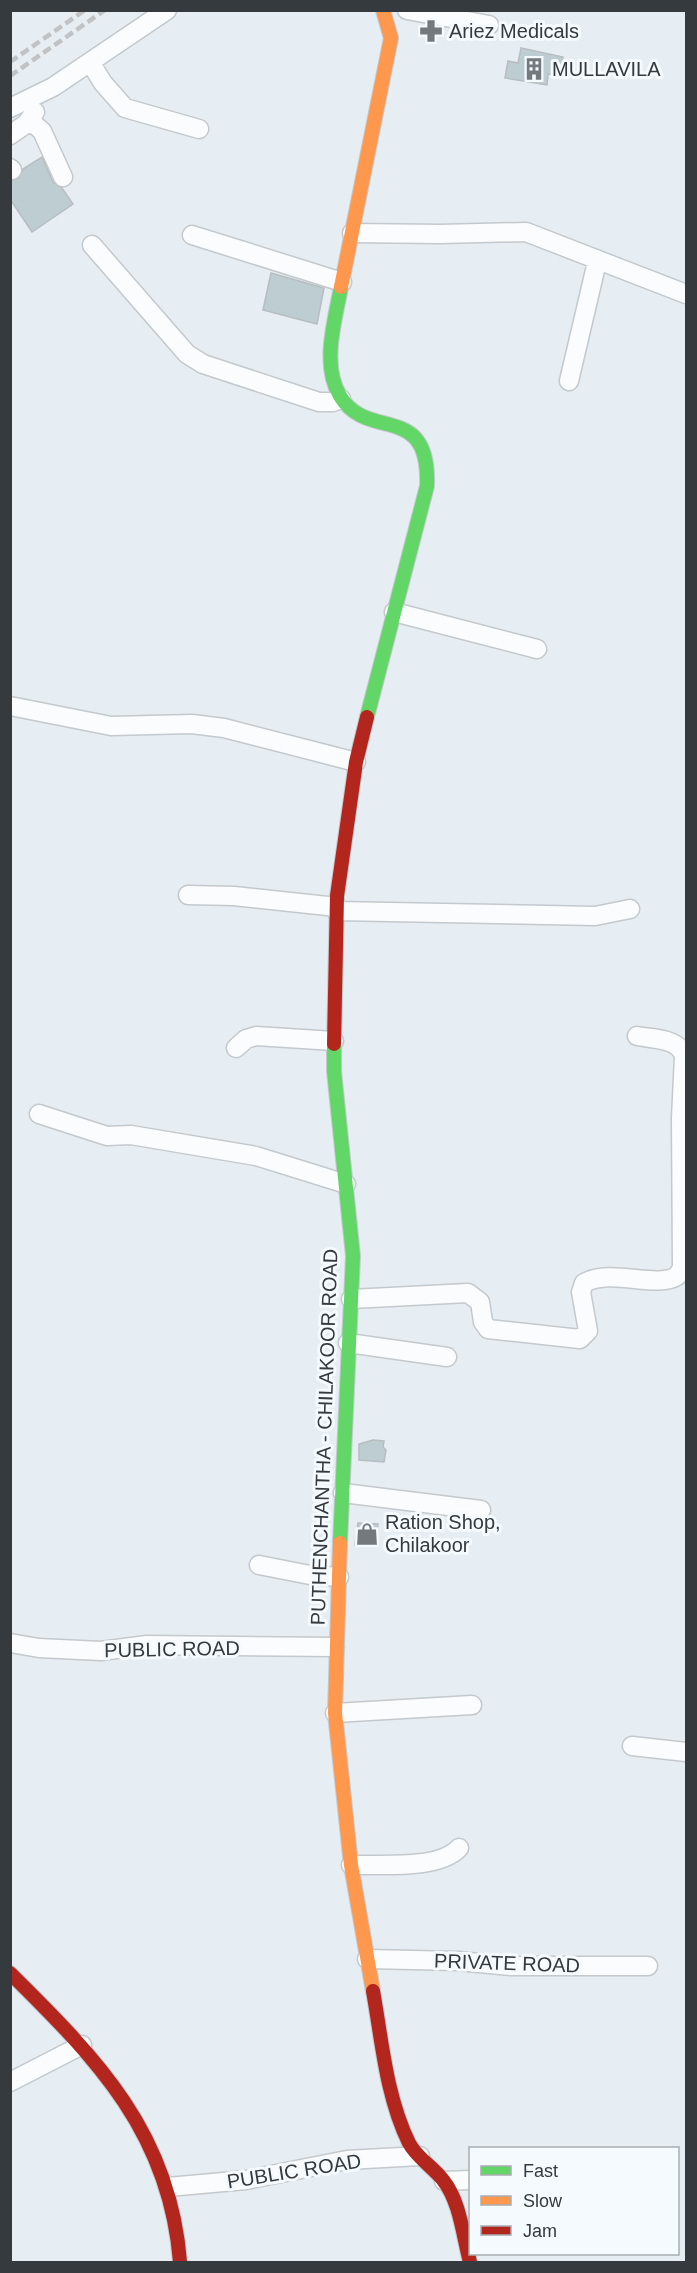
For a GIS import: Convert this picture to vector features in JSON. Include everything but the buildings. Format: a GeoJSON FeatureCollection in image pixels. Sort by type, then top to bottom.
{"type":"FeatureCollection","features":[{"type":"Feature","properties":{"kind":"main road"},"geometry":{"type":"LineString","coordinates":[[341,399],[336,387],[330,344],[391,38],[383,10]]}},
{"type":"Feature","properties":{"kind":"main road","name":"PUTHENCHANTHA - CHILAKOOR ROAD"},"geometry":{"type":"LineString","coordinates":[[341,399],[361,415],[411,435],[422,442],[427,458],[427,486],[356,762],[343,839],[337,909],[334,1071],[354,1256],[335,1647],[335,1713],[351,1864],[396,2108],[403,2130],[420,2156],[444,2181],[456,2206],[470,2262]]}},
{"type":"Feature","properties":{"kind":"main road"},"geometry":{"type":"LineString","coordinates":[[10,1973],[82,2045],[109,2078],[141,2132],[168,2187],[176,2216],[180,2262]]}},
{"type":"Feature","properties":{"kind":"street"},"geometry":{"type":"LineString","coordinates":[[10,108],[47,90],[167,10]]}},
{"type":"Feature","properties":{"kind":"street"},"geometry":{"type":"LineString","coordinates":[[407,10],[489,25]]}},
{"type":"Feature","properties":{"kind":"street"},"geometry":{"type":"LineString","coordinates":[[90,62],[103,83],[125,108],[199,129]]}},
{"type":"Feature","properties":{"kind":"street"},"geometry":{"type":"LineString","coordinates":[[10,135],[29,120],[47,90]]}},
{"type":"Feature","properties":{"kind":"street"},"geometry":{"type":"LineString","coordinates":[[29,120],[42,131],[63,177]]}},
{"type":"Feature","properties":{"kind":"street"},"geometry":{"type":"LineString","coordinates":[[352,233],[526,232],[687,294]]}},
{"type":"Feature","properties":{"kind":"street"},"geometry":{"type":"LineString","coordinates":[[192,235],[342,282]]}},
{"type":"Feature","properties":{"kind":"street"},"geometry":{"type":"LineString","coordinates":[[92,245],[177,344],[203,364],[319,402],[333,402],[341,399]]}},
{"type":"Feature","properties":{"kind":"street"},"geometry":{"type":"LineString","coordinates":[[569,381],[596,266]]}},
{"type":"Feature","properties":{"kind":"street"},"geometry":{"type":"LineString","coordinates":[[394,612],[537,650]]}},
{"type":"Feature","properties":{"kind":"street"},"geometry":{"type":"LineString","coordinates":[[10,706],[111,726],[192,724],[224,728],[356,762]]}},
{"type":"Feature","properties":{"kind":"street"},"geometry":{"type":"LineString","coordinates":[[188,895],[234,896],[337,909],[596,916],[630,909]]}},
{"type":"Feature","properties":{"kind":"street"},"geometry":{"type":"LineString","coordinates":[[236,1048],[247,1038],[256,1036],[334,1041]]}},
{"type":"Feature","properties":{"kind":"street"},"geometry":{"type":"LineString","coordinates":[[351,1299],[468,1293],[480,1302],[483,1322],[488,1329],[582,1339],[588,1332],[581,1292],[584,1283],[611,1277],[663,1280],[675,1278],[682,1268],[683,1046],[637,1036]]}},
{"type":"Feature","properties":{"kind":"street"},"geometry":{"type":"LineString","coordinates":[[39,1114],[107,1136],[131,1135],[256,1156],[346,1184]]}},
{"type":"Feature","properties":{"kind":"street"},"geometry":{"type":"LineString","coordinates":[[348,1343],[447,1357]]}},
{"type":"Feature","properties":{"kind":"street"},"geometry":{"type":"LineString","coordinates":[[343,1493],[481,1510]]}},
{"type":"Feature","properties":{"kind":"street"},"geometry":{"type":"LineString","coordinates":[[260,1565],[309,1575],[339,1577]]}},
{"type":"Feature","properties":{"kind":"street","name":"PUBLIC ROAD"},"geometry":{"type":"LineString","coordinates":[[10,1643],[39,1648],[101,1651],[147,1645],[335,1647]]}},
{"type":"Feature","properties":{"kind":"street"},"geometry":{"type":"LineString","coordinates":[[335,1713],[472,1705]]}},
{"type":"Feature","properties":{"kind":"street"},"geometry":{"type":"LineString","coordinates":[[632,1746],[687,1752]]}},
{"type":"Feature","properties":{"kind":"street"},"geometry":{"type":"LineString","coordinates":[[351,1864],[433,1862],[449,1857],[459,1848]]}},
{"type":"Feature","properties":{"kind":"street","name":"PRIVATE ROAD"},"geometry":{"type":"LineString","coordinates":[[367,1959],[458,1961],[511,1966],[648,1966]]}},
{"type":"Feature","properties":{"kind":"street"},"geometry":{"type":"LineString","coordinates":[[10,2082],[82,2045]]}},
{"type":"Feature","properties":{"kind":"street","name":"PUBLIC ROAD"},"geometry":{"type":"LineString","coordinates":[[168,2187],[246,2180],[347,2160],[420,2156]]}},
{"type":"Feature","properties":{"kind":"street"},"geometry":{"type":"LineString","coordinates":[[444,2181],[469,2181]]}},
{"type":"Feature","properties":{"kind":"railway"},"geometry":{"type":"LineString","coordinates":[[10,62],[85,10]]}},
{"type":"Feature","properties":{"kind":"railway"},"geometry":{"type":"LineString","coordinates":[[10,76],[105,10]]}},
{"type":"Feature","properties":{"kind":"traffic: fast"},"geometry":{"type":"LineString","coordinates":[[341,287],[331,342],[330,356],[334,384],[340,396],[352,410],[366,418],[408,432],[419,442],[425,459],[427,486],[367,717]]}},
{"type":"Feature","properties":{"kind":"traffic: fast"},"geometry":{"type":"LineString","coordinates":[[334,1044],[334,1071],[353,1256],[340,1543]]}},
{"type":"Feature","properties":{"kind":"traffic: slow"},"geometry":{"type":"LineString","coordinates":[[341,287],[391,38],[383,10]]}},
{"type":"Feature","properties":{"kind":"traffic: slow"},"geometry":{"type":"LineString","coordinates":[[340,1543],[335,1713],[351,1865],[373,1991]]}},
{"type":"Feature","properties":{"kind":"traffic: jam"},"geometry":{"type":"LineString","coordinates":[[334,1044],[337,896],[356,762],[367,717]]}},
{"type":"Feature","properties":{"kind":"traffic: jam"},"geometry":{"type":"LineString","coordinates":[[10,1973],[72,2036],[124,2101],[145,2137],[161,2175],[173,2216],[180,2262]]}},
{"type":"Feature","properties":{"kind":"traffic: jam"},"geometry":{"type":"LineString","coordinates":[[373,1991],[386,2068],[401,2125],[412,2148],[449,2188],[457,2208],[470,2262]]}},
{"type":"Feature","properties":{"kind":"place","name":"Ariez Medicals"},"geometry":{"type":"Point","coordinates":[431,31]}},
{"type":"Feature","properties":{"kind":"place","name":"MULLAVILA"},"geometry":{"type":"Point","coordinates":[534,69]}},
{"type":"Feature","properties":{"kind":"place","name":"Ration Shop, Chilakoor"},"geometry":{"type":"Point","coordinates":[367,1534]}}]}
